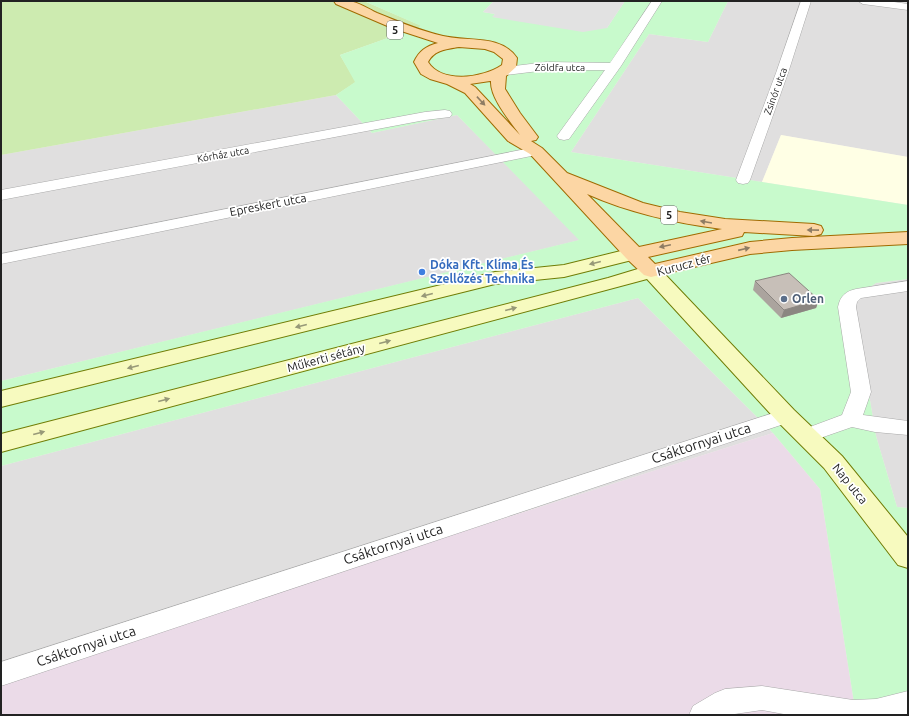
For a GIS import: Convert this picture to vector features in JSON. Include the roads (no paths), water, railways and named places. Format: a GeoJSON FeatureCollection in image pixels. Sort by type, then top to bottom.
{"type":"FeatureCollection","features":[{"type":"Feature","properties":{"kind":"main road","name":"5"},"geometry":{"type":"LineString","coordinates":[[340,1],[436,39],[459,43],[487,45],[507,54],[511,63],[502,73],[498,89],[513,114],[530,137],[536,151]]}},
{"type":"Feature","properties":{"kind":"main road","name":"5"},"geometry":{"type":"LineString","coordinates":[[362,10],[412,40],[427,53]]}},
{"type":"Feature","properties":{"kind":"main road","name":"5"},"geometry":{"type":"LineString","coordinates":[[459,43],[440,46],[427,53],[421,62],[424,68],[433,75],[449,79],[476,80],[502,73]]}},
{"type":"Feature","properties":{"kind":"main road","name":"5"},"geometry":{"type":"LineString","coordinates":[[449,79],[470,90],[514,138],[536,151],[633,254],[651,271]]}},
{"type":"Feature","properties":{"kind":"main road","name":"5"},"geometry":{"type":"LineString","coordinates":[[558,174],[636,207],[715,224],[846,231],[908,225]]}},
{"type":"Feature","properties":{"kind":"main road"},"geometry":{"type":"LineString","coordinates":[[633,254],[730,232],[787,229]]}},
{"type":"Feature","properties":{"kind":"main road","name":"Kurucz tér"},"geometry":{"type":"LineString","coordinates":[[651,271],[750,248],[792,244],[908,238]]}},
{"type":"Feature","properties":{"kind":"street"},"geometry":{"type":"LineString","coordinates":[[564,136],[615,66],[657,1]]}},
{"type":"Feature","properties":{"kind":"street","name":"Zsinór utca"},"geometry":{"type":"LineString","coordinates":[[743,180],[782,73],[806,1]]}},
{"type":"Feature","properties":{"kind":"street"},"geometry":{"type":"LineString","coordinates":[[864,1],[908,8]]}},
{"type":"Feature","properties":{"kind":"street","name":"Zöldfa utca"},"geometry":{"type":"LineString","coordinates":[[507,54],[536,60],[615,66]]}},
{"type":"Feature","properties":{"kind":"street","name":"Zöldfa utca"},"geometry":{"type":"LineString","coordinates":[[502,73],[547,66],[615,66]]}},
{"type":"Feature","properties":{"kind":"street","name":"Kórház utca"},"geometry":{"type":"LineString","coordinates":[[1,195],[377,126],[424,116],[445,114]]}},
{"type":"Feature","properties":{"kind":"street","name":"Epreskert utca"},"geometry":{"type":"LineString","coordinates":[[1,259],[536,151]]}},
{"type":"Feature","properties":{"kind":"street"},"geometry":{"type":"LineString","coordinates":[[1,399],[495,278],[564,271],[633,254]]}},
{"type":"Feature","properties":{"kind":"street","name":"Kurucz tér"},"geometry":{"type":"LineString","coordinates":[[651,271],[786,416]]}},
{"type":"Feature","properties":{"kind":"street","name":"Műkerti sétány"},"geometry":{"type":"LineString","coordinates":[[1,443],[651,271]]}},
{"type":"Feature","properties":{"kind":"street"},"geometry":{"type":"LineString","coordinates":[[851,420],[860,392],[847,307],[848,300],[856,294],[908,286]]}},
{"type":"Feature","properties":{"kind":"street","name":"Nap utca"},"geometry":{"type":"LineString","coordinates":[[786,416],[833,462],[908,557]]}},
{"type":"Feature","properties":{"kind":"street","name":"Csáktornyai utca"},"geometry":{"type":"LineString","coordinates":[[1,674],[786,416]]}},
{"type":"Feature","properties":{"kind":"street"},"geometry":{"type":"LineString","coordinates":[[806,436],[851,420],[875,425],[908,428]]}},
{"type":"Feature","properties":{"kind":"street"},"geometry":{"type":"LineString","coordinates":[[703,715],[726,702],[762,698],[853,713],[876,712],[908,704]]}},
{"type":"Feature","properties":{"kind":"place","name":"Dóka Kft. Klíma És Szellőzés Technika"},"geometry":{"type":"Point","coordinates":[422,272]}},
{"type":"Feature","properties":{"kind":"place","name":"Orlen"},"geometry":{"type":"Point","coordinates":[784,299]}}]}
